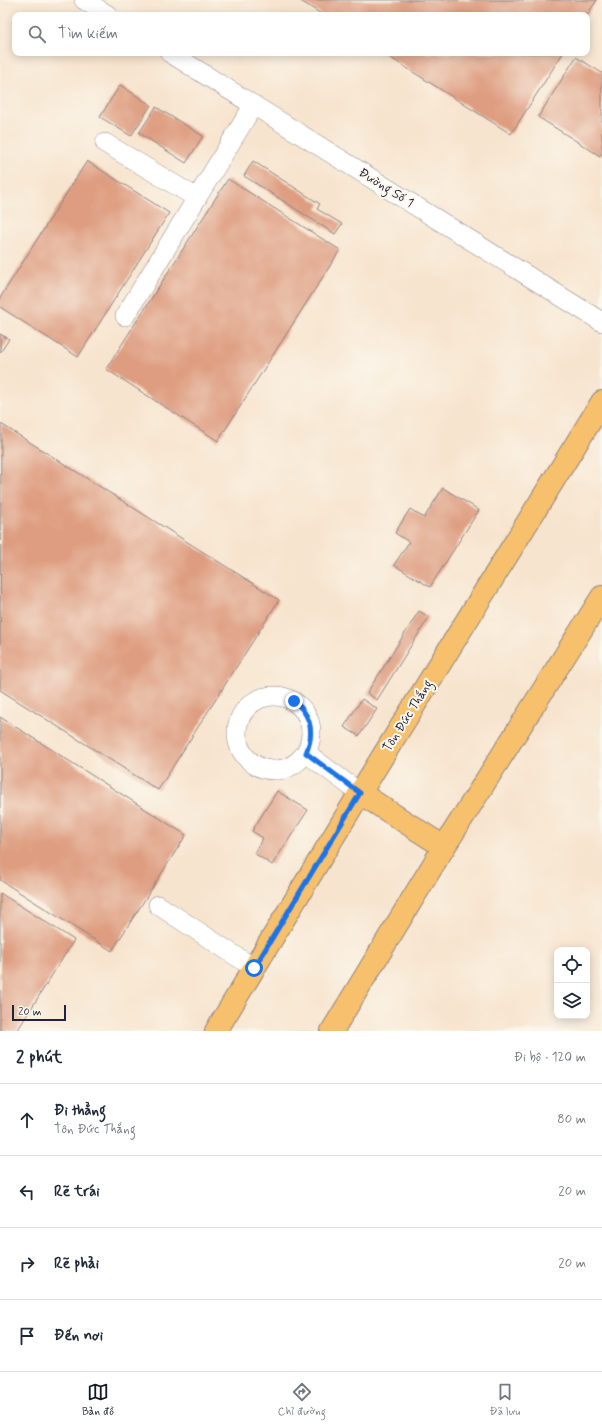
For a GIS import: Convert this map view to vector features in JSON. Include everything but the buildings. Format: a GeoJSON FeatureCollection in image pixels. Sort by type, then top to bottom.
{"type":"FeatureCollection","features":[{"type":"Feature","properties":{"kind":"main road","name":"Tôn Đức Thắng"},"geometry":{"type":"LineString","coordinates":[[216,1031],[360,793],[602,402]]}},
{"type":"Feature","properties":{"kind":"main road"},"geometry":{"type":"LineString","coordinates":[[332,1031],[444,847],[602,597]]}},
{"type":"Feature","properties":{"kind":"main road"},"geometry":{"type":"LineString","coordinates":[[360,793],[444,847]]}},
{"type":"Feature","properties":{"kind":"street"},"geometry":{"type":"LineString","coordinates":[[84,0],[103,12]]}},
{"type":"Feature","properties":{"kind":"street","name":"Đường Số 1"},"geometry":{"type":"LineString","coordinates":[[175,56],[602,322]]}},
{"type":"Feature","properties":{"kind":"street"},"geometry":{"type":"LineString","coordinates":[[125,316],[253,106]]}},
{"type":"Feature","properties":{"kind":"street"},"geometry":{"type":"LineString","coordinates":[[105,143],[197,198]]}},
{"type":"Feature","properties":{"kind":"street"},"geometry":{"type":"LineString","coordinates":[[306,753],[360,793]]}},
{"type":"Feature","properties":{"kind":"street"},"geometry":{"type":"LineString","coordinates":[[158,905],[254,968]]}},
{"type":"Feature","properties":{"kind":"route"},"geometry":{"type":"LineString","coordinates":[[254,968],[360,793],[306,753],[312,734],[311,725],[302,707],[294,701]]}}]}
